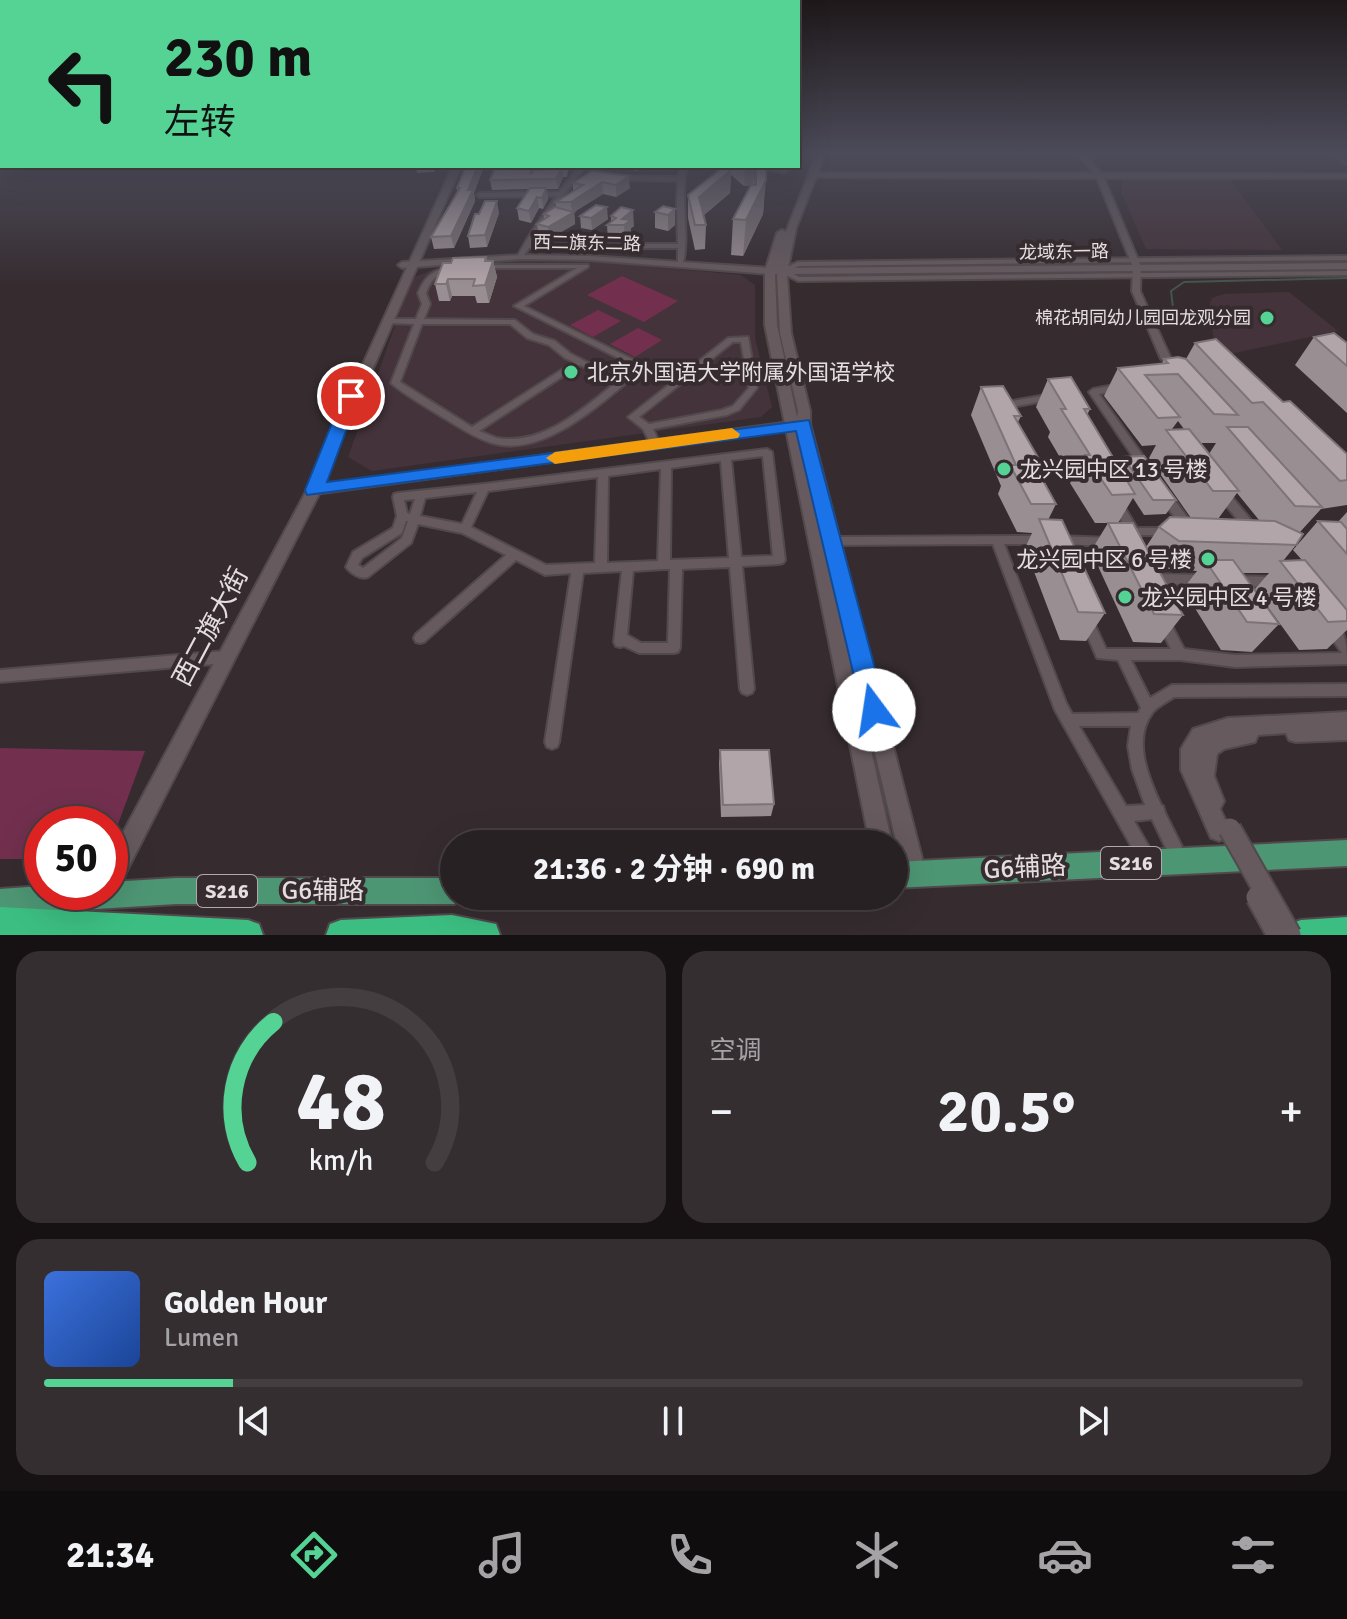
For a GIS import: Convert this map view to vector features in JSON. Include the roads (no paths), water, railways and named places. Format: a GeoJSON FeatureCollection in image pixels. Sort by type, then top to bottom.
{"type":"FeatureCollection","features":[{"type":"Feature","properties":{"kind":"highway"},"geometry":{"type":"LineString","coordinates":[[0,922],[248,935]]}},
{"type":"Feature","properties":{"kind":"highway"},"geometry":{"type":"LineString","coordinates":[[341,935],[452,930],[485,935]]}},
{"type":"Feature","properties":{"kind":"highway"},"geometry":{"type":"LineString","coordinates":[[1302,935],[1347,932]]}},
{"type":"Feature","properties":{"kind":"main road","name":"西二旗大街"},"geometry":{"type":"LineString","coordinates":[[128,845],[314,490],[351,396],[387,321],[436,198]]}},
{"type":"Feature","properties":{"kind":"main road","name":"西二旗大街"},"geometry":{"type":"LineString","coordinates":[[351,396],[351,382],[441,198]]}},
{"type":"Feature","properties":{"kind":"main road"},"geometry":{"type":"LineString","coordinates":[[799,198],[776,271],[784,324],[804,411],[797,425],[878,830]]}},
{"type":"Feature","properties":{"kind":"main road"},"geometry":{"type":"LineString","coordinates":[[776,271],[804,198]]}},
{"type":"Feature","properties":{"kind":"main road","name":"龙域东一路"},"geometry":{"type":"LineString","coordinates":[[776,271],[1136,264],[1347,266]]}},
{"type":"Feature","properties":{"kind":"main road"},"geometry":{"type":"LineString","coordinates":[[797,425],[832,541],[894,830]]}},
{"type":"Feature","properties":{"kind":"main road"},"geometry":{"type":"LineString","coordinates":[[1278,935],[1191,770],[1191,749],[1200,736],[1228,727],[1347,721]]}},
{"type":"Feature","properties":{"kind":"main road"},"geometry":{"type":"LineString","coordinates":[[1290,935],[1224,830],[1204,776],[1204,756],[1212,743],[1243,735],[1347,731]]}},
{"type":"Feature","properties":{"kind":"main road","name":"G6辅路"},"geometry":{"type":"LineString","coordinates":[[908,874],[1347,853]]}},
{"type":"Feature","properties":{"kind":"main road","name":"G6辅路"},"geometry":{"type":"LineString","coordinates":[[128,890],[440,891]]}},
{"type":"Feature","properties":{"kind":"main road","name":"G6辅路"},"geometry":{"type":"LineString","coordinates":[[0,902],[24,899]]}},
{"type":"Feature","properties":{"kind":"street"},"geometry":{"type":"LineString","coordinates":[[520,257],[558,198]]}},
{"type":"Feature","properties":{"kind":"street"},"geometry":{"type":"LineString","coordinates":[[681,198],[681,262]]}},
{"type":"Feature","properties":{"kind":"street"},"geometry":{"type":"LineString","coordinates":[[1108,198],[1136,264],[1136,291],[1166,359]]}},
{"type":"Feature","properties":{"kind":"street"},"geometry":{"type":"LineString","coordinates":[[525,246],[683,246]]}},
{"type":"Feature","properties":{"kind":"street","name":"西二旗东二路"},"geometry":{"type":"LineString","coordinates":[[407,265],[520,257],[587,262],[681,262],[776,271]]}},
{"type":"Feature","properties":{"kind":"street"},"geometry":{"type":"LineString","coordinates":[[1136,264],[1347,258]]}},
{"type":"Feature","properties":{"kind":"street"},"geometry":{"type":"LineString","coordinates":[[587,262],[519,302],[519,306],[675,383]]}},
{"type":"Feature","properties":{"kind":"street"},"geometry":{"type":"LineString","coordinates":[[587,262],[440,270],[427,280],[422,293],[426,304],[395,383],[472,431],[501,442],[539,438],[551,433],[641,367]]}},
{"type":"Feature","properties":{"kind":"street"},"geometry":{"type":"LineString","coordinates":[[776,271],[798,279],[1347,273]]}},
{"type":"Feature","properties":{"kind":"street"},"geometry":{"type":"LineString","coordinates":[[387,321],[512,322],[528,313]]}},
{"type":"Feature","properties":{"kind":"street"},"geometry":{"type":"LineString","coordinates":[[512,322],[528,335],[554,344],[568,356],[620,382]]}},
{"type":"Feature","properties":{"kind":"street"},"geometry":{"type":"LineString","coordinates":[[539,338],[559,328]]}},
{"type":"Feature","properties":{"kind":"street"},"geometry":{"type":"LineString","coordinates":[[647,427],[736,408],[753,388],[745,339],[731,340],[633,417],[647,427],[655,444]]}},
{"type":"Feature","properties":{"kind":"street"},"geometry":{"type":"LineString","coordinates":[[568,356],[589,343]]}},
{"type":"Feature","properties":{"kind":"street"},"geometry":{"type":"LineString","coordinates":[[472,431],[580,362]]}},
{"type":"Feature","properties":{"kind":"street"},"geometry":{"type":"LineString","coordinates":[[1136,384],[1093,392],[1151,475]]}},
{"type":"Feature","properties":{"kind":"street"},"geometry":{"type":"LineString","coordinates":[[1004,419],[998,407],[1063,397]]}},
{"type":"Feature","properties":{"kind":"street"},"geometry":{"type":"LineString","coordinates":[[314,490],[797,425]]}},
{"type":"Feature","properties":{"kind":"street"},"geometry":{"type":"LineString","coordinates":[[1135,452],[1148,451]]}},
{"type":"Feature","properties":{"kind":"street"},"geometry":{"type":"LineString","coordinates":[[408,518],[465,529],[545,570],[779,560],[767,452],[398,497],[408,518],[407,540],[364,574],[352,567],[357,555],[398,530],[408,518],[421,495]]}},
{"type":"Feature","properties":{"kind":"street"},"geometry":{"type":"LineString","coordinates":[[726,458],[747,689]]}},
{"type":"Feature","properties":{"kind":"street"},"geometry":{"type":"LineString","coordinates":[[628,566],[621,640],[639,648],[674,648],[666,465]]}},
{"type":"Feature","properties":{"kind":"street"},"geometry":{"type":"LineString","coordinates":[[601,567],[603,473]]}},
{"type":"Feature","properties":{"kind":"street"},"geometry":{"type":"LineString","coordinates":[[1214,484],[1261,540]]}},
{"type":"Feature","properties":{"kind":"street"},"geometry":{"type":"LineString","coordinates":[[1159,486],[1191,531]]}},
{"type":"Feature","properties":{"kind":"street"},"geometry":{"type":"LineString","coordinates":[[465,529],[484,488]]}},
{"type":"Feature","properties":{"kind":"street"},"geometry":{"type":"LineString","coordinates":[[1106,488],[1134,532]]}},
{"type":"Feature","properties":{"kind":"street"},"geometry":{"type":"LineString","coordinates":[[1048,528],[1053,540]]}},
{"type":"Feature","properties":{"kind":"street"},"geometry":{"type":"LineString","coordinates":[[1236,530],[1252,530]]}},
{"type":"Feature","properties":{"kind":"street"},"geometry":{"type":"LineString","coordinates":[[832,541],[930,537],[1112,542],[1112,534],[1206,531]]}},
{"type":"Feature","properties":{"kind":"street"},"geometry":{"type":"LineString","coordinates":[[997,540],[1060,706],[1150,862]]}},
{"type":"Feature","properties":{"kind":"street"},"geometry":{"type":"LineString","coordinates":[[420,638],[515,554]]}},
{"type":"Feature","properties":{"kind":"street"},"geometry":{"type":"LineString","coordinates":[[552,742],[578,568]]}},
{"type":"Feature","properties":{"kind":"street"},"geometry":{"type":"LineString","coordinates":[[1147,591],[1141,579],[1292,582]]}},
{"type":"Feature","properties":{"kind":"street"},"geometry":{"type":"LineString","coordinates":[[1154,604],[1180,654]]}},
{"type":"Feature","properties":{"kind":"street"},"geometry":{"type":"LineString","coordinates":[[1083,610],[1102,654],[1180,654],[1235,661],[1266,654],[1347,658]]}},
{"type":"Feature","properties":{"kind":"street"},"geometry":{"type":"LineString","coordinates":[[1320,616],[1347,649]]}},
{"type":"Feature","properties":{"kind":"street"},"geometry":{"type":"LineString","coordinates":[[1122,655],[1147,708]]}},
{"type":"Feature","properties":{"kind":"street"},"geometry":{"type":"LineString","coordinates":[[0,676],[226,657]]}},
{"type":"Feature","properties":{"kind":"street"},"geometry":{"type":"LineString","coordinates":[[1069,720],[1147,708],[1172,691],[1347,690]]}},
{"type":"Feature","properties":{"kind":"street"},"geometry":{"type":"LineString","coordinates":[[1147,708],[1135,733],[1138,769],[1180,861]]}},
{"type":"Feature","properties":{"kind":"street"},"geometry":{"type":"LineString","coordinates":[[1124,814],[1158,811]]}},
{"type":"Feature","properties":{"kind":"waterway"},"geometry":{"type":"LineString","coordinates":[[1175,324],[1171,291],[1184,282],[1347,278]]}},
{"type":"Feature","properties":{"kind":"place","name":"棉花胡同幼儿园回龙观分园"},"geometry":{"type":"Point","coordinates":[1267,318]}},
{"type":"Feature","properties":{"kind":"place","name":"北京外国语大学附属外国语学校"},"geometry":{"type":"Point","coordinates":[571,372]}},
{"type":"Feature","properties":{"kind":"place","name":"龙兴园中区 13 号楼"},"geometry":{"type":"Point","coordinates":[1004,469]}},
{"type":"Feature","properties":{"kind":"place","name":"龙兴园中区 6 号楼"},"geometry":{"type":"Point","coordinates":[1208,559]}},
{"type":"Feature","properties":{"kind":"place","name":"龙兴园中区 4 号楼"},"geometry":{"type":"Point","coordinates":[1125,597]}}]}
